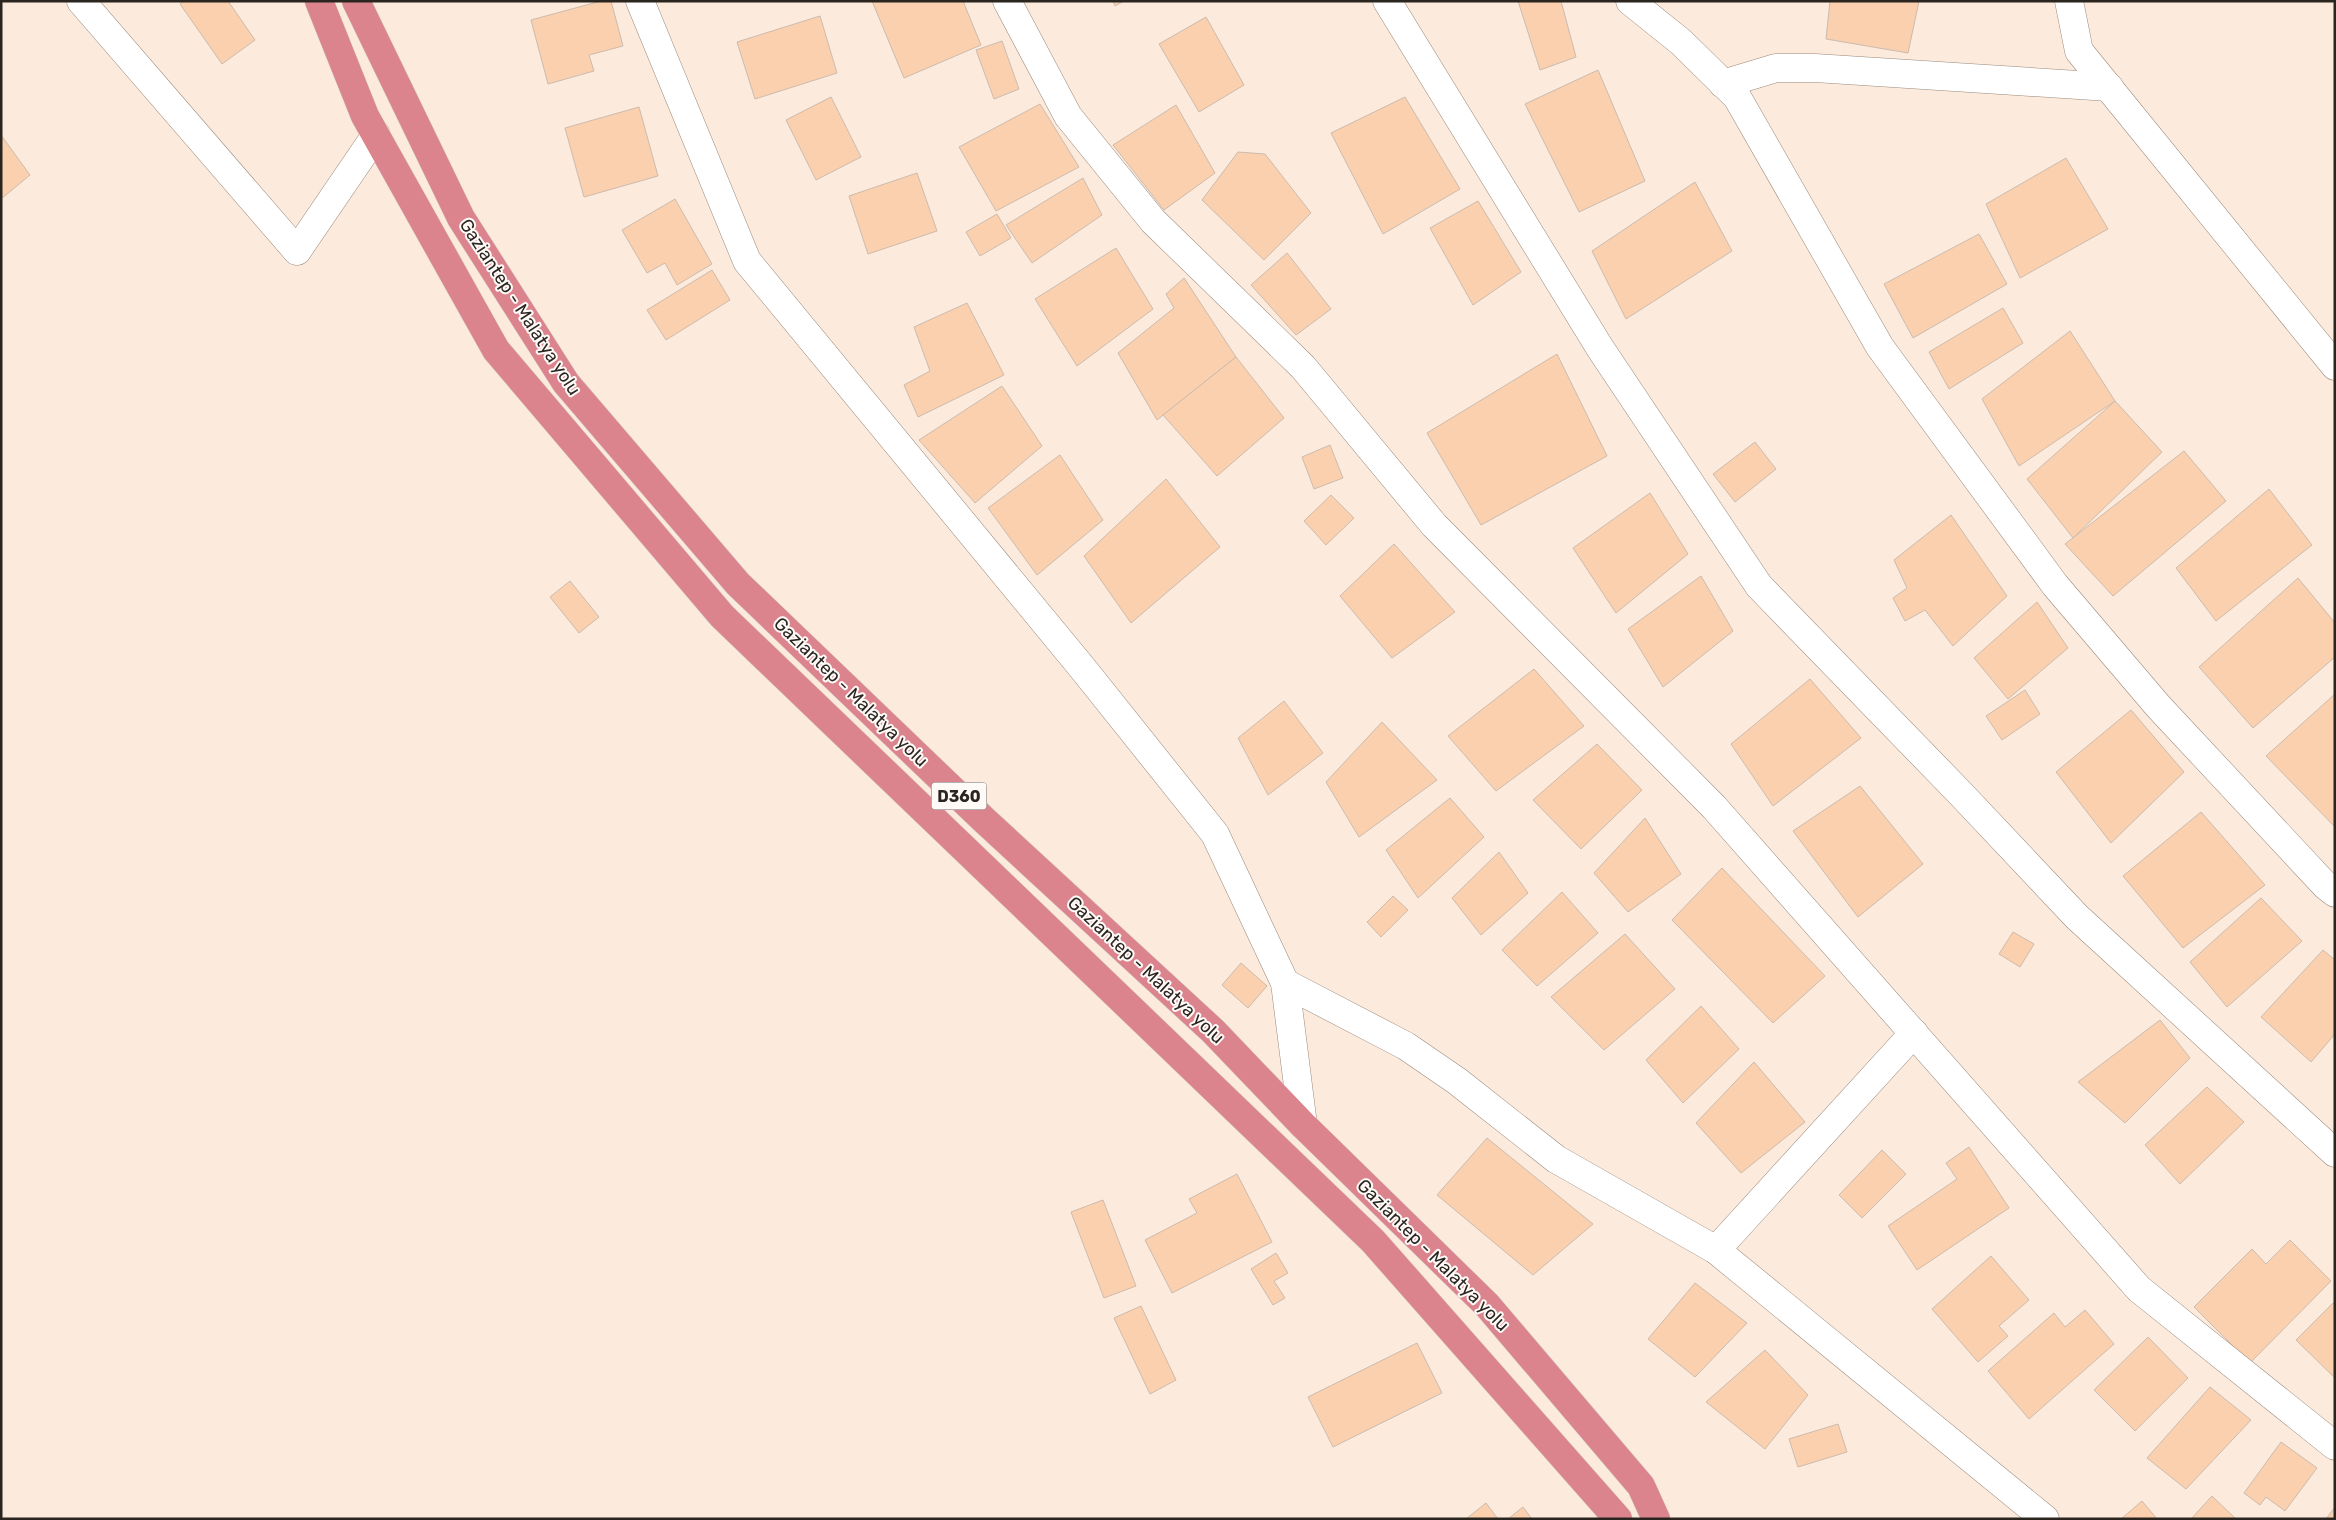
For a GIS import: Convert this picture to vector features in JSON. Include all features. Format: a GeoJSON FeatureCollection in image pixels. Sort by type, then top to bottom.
{"type":"FeatureCollection","features":[{"type":"Feature","properties":{"kind":"highway","name":"Gaziantep - Malatya yolu"},"geometry":{"type":"LineString","coordinates":[[319,1],[365,116],[496,350],[722,616],[1373,1241],[1618,1519]]}},
{"type":"Feature","properties":{"kind":"highway","name":"Gaziantep - Malatya yolu"},"geometry":{"type":"LineString","coordinates":[[356,1],[461,218],[566,383],[738,584],[983,819],[1213,1031],[1303,1125],[1487,1305],[1641,1486],[1656,1519]]}},
{"type":"Feature","properties":{"kind":"street"},"geometry":{"type":"LineString","coordinates":[[81,1],[297,251],[376,135]]}},
{"type":"Feature","properties":{"kind":"street"},"geometry":{"type":"LineString","coordinates":[[640,1],[747,261],[1084,670],[1215,834],[1285,983],[1303,1125]]}},
{"type":"Feature","properties":{"kind":"street"},"geometry":{"type":"LineString","coordinates":[[1007,1],[1068,116],[1152,221],[1303,367],[1434,525],[1714,807],[2139,1289],[2335,1446]]}},
{"type":"Feature","properties":{"kind":"street"},"geometry":{"type":"LineString","coordinates":[[1387,1],[1600,348],[1759,586],[1960,793],[2077,917],[2335,1153]]}},
{"type":"Feature","properties":{"kind":"street"},"geometry":{"type":"LineString","coordinates":[[1630,1],[1681,42],[1737,97],[1880,347],[2055,585],[2158,706],[2326,886],[2335,893]]}},
{"type":"Feature","properties":{"kind":"street"},"geometry":{"type":"LineString","coordinates":[[2069,1],[2079,51],[2335,366]]}},
{"type":"Feature","properties":{"kind":"street"},"geometry":{"type":"LineString","coordinates":[[1723,84],[1776,68],[1815,68],[2109,88]]}},
{"type":"Feature","properties":{"kind":"street"},"geometry":{"type":"LineString","coordinates":[[1285,983],[1406,1046],[1457,1081],[1556,1159],[1716,1250],[2046,1519]]}},
{"type":"Feature","properties":{"kind":"street"},"geometry":{"type":"LineString","coordinates":[[1716,1250],[1914,1033]]}},
{"type":"Feature","properties":{"kind":"building"},"geometry":{"type":"Polygon","coordinates":[[[184,1],[228,1],[255,40],[222,64],[180,4],[184,1]]]}},
{"type":"Feature","properties":{"kind":"building"},"geometry":{"type":"Polygon","coordinates":[[[601,1],[611,1],[623,46],[589,55],[594,71],[548,84],[531,20],[601,1]]]}},
{"type":"Feature","properties":{"kind":"building"},"geometry":{"type":"Polygon","coordinates":[[[872,1],[963,1],[981,45],[904,78],[872,1]]]}},
{"type":"Feature","properties":{"kind":"building"},"geometry":{"type":"Polygon","coordinates":[[[1113,1],[1124,1],[1115,6],[1113,1]]]}},
{"type":"Feature","properties":{"kind":"building"},"geometry":{"type":"Polygon","coordinates":[[[1518,1],[1561,1],[1576,57],[1540,70],[1518,1]]]}},
{"type":"Feature","properties":{"kind":"building"},"geometry":{"type":"Polygon","coordinates":[[[1830,1],[1919,1],[1908,53],[1826,39],[1830,1]]]}},
{"type":"Feature","properties":{"kind":"building"},"geometry":{"type":"Polygon","coordinates":[[[820,16],[837,73],[755,99],[737,42],[820,16]]]}},
{"type":"Feature","properties":{"kind":"building"},"geometry":{"type":"Polygon","coordinates":[[[1206,17],[1244,85],[1199,112],[1159,44],[1206,17]]]}},
{"type":"Feature","properties":{"kind":"building"},"geometry":{"type":"Polygon","coordinates":[[[1002,41],[1019,89],[994,99],[976,50],[1002,41]]]}},
{"type":"Feature","properties":{"kind":"building"},"geometry":{"type":"Polygon","coordinates":[[[1598,70],[1645,181],[1579,212],[1525,104],[1598,70]]]}},
{"type":"Feature","properties":{"kind":"building"},"geometry":{"type":"Polygon","coordinates":[[[831,97],[861,157],[816,180],[786,120],[831,97]]]}},
{"type":"Feature","properties":{"kind":"building"},"geometry":{"type":"Polygon","coordinates":[[[1405,97],[1460,189],[1383,234],[1331,133],[1405,97]]]}},
{"type":"Feature","properties":{"kind":"building"},"geometry":{"type":"Polygon","coordinates":[[[1040,104],[1079,167],[996,211],[959,147],[1040,104]]]}},
{"type":"Feature","properties":{"kind":"building"},"geometry":{"type":"Polygon","coordinates":[[[1176,105],[1215,173],[1164,210],[1113,145],[1176,105]]]}},
{"type":"Feature","properties":{"kind":"building"},"geometry":{"type":"Polygon","coordinates":[[[639,107],[658,176],[584,197],[565,128],[639,107]]]}},
{"type":"Feature","properties":{"kind":"building"},"geometry":{"type":"Polygon","coordinates":[[[1,135],[30,175],[1,199],[1,135]]]}},
{"type":"Feature","properties":{"kind":"building"},"geometry":{"type":"Polygon","coordinates":[[[1238,152],[1265,154],[1311,213],[1264,260],[1202,200],[1238,152]]]}},
{"type":"Feature","properties":{"kind":"building"},"geometry":{"type":"Polygon","coordinates":[[[2066,158],[2108,229],[2020,278],[1986,204],[2066,158]]]}},
{"type":"Feature","properties":{"kind":"building"},"geometry":{"type":"Polygon","coordinates":[[[917,173],[937,231],[868,254],[849,196],[917,173]]]}},
{"type":"Feature","properties":{"kind":"building"},"geometry":{"type":"Polygon","coordinates":[[[1083,178],[1102,215],[1032,263],[1006,225],[1083,178]]]}},
{"type":"Feature","properties":{"kind":"building"},"geometry":{"type":"Polygon","coordinates":[[[1695,182],[1732,251],[1626,319],[1592,251],[1695,182]]]}},
{"type":"Feature","properties":{"kind":"building"},"geometry":{"type":"Polygon","coordinates":[[[675,199],[712,264],[677,285],[665,263],[647,273],[622,230],[675,199]]]}},
{"type":"Feature","properties":{"kind":"building"},"geometry":{"type":"Polygon","coordinates":[[[1478,201],[1521,272],[1473,305],[1430,228],[1478,201]]]}},
{"type":"Feature","properties":{"kind":"building"},"geometry":{"type":"Polygon","coordinates":[[[997,214],[1011,238],[980,256],[966,232],[997,214]]]}},
{"type":"Feature","properties":{"kind":"building"},"geometry":{"type":"Polygon","coordinates":[[[1979,234],[2007,284],[1913,338],[1884,284],[1979,234]]]}},
{"type":"Feature","properties":{"kind":"building"},"geometry":{"type":"Polygon","coordinates":[[[1116,248],[1153,309],[1077,366],[1035,299],[1116,248]]]}},
{"type":"Feature","properties":{"kind":"building"},"geometry":{"type":"Polygon","coordinates":[[[1287,253],[1331,309],[1296,335],[1251,285],[1287,253]]]}},
{"type":"Feature","properties":{"kind":"building"},"geometry":{"type":"Polygon","coordinates":[[[712,270],[730,300],[666,340],[647,310],[712,270]]]}},
{"type":"Feature","properties":{"kind":"building"},"geometry":{"type":"Polygon","coordinates":[[[1184,278],[1236,357],[1157,420],[1118,353],[1174,308],[1166,294],[1184,278]]]}},
{"type":"Feature","properties":{"kind":"building"},"geometry":{"type":"Polygon","coordinates":[[[967,303],[1004,375],[918,417],[904,385],[930,371],[914,327],[967,303]]]}},
{"type":"Feature","properties":{"kind":"building"},"geometry":{"type":"Polygon","coordinates":[[[2003,308],[2023,343],[1949,389],[1929,352],[2003,308]]]}},
{"type":"Feature","properties":{"kind":"building"},"geometry":{"type":"Polygon","coordinates":[[[2070,331],[2115,401],[2019,466],[1982,399],[2070,331]]]}},
{"type":"Feature","properties":{"kind":"building"},"geometry":{"type":"Polygon","coordinates":[[[1557,354],[1607,456],[1481,525],[1427,433],[1557,354]]]}},
{"type":"Feature","properties":{"kind":"building"},"geometry":{"type":"Polygon","coordinates":[[[1236,357],[1284,418],[1217,476],[1163,415],[1236,357]]]}},
{"type":"Feature","properties":{"kind":"building"},"geometry":{"type":"Polygon","coordinates":[[[1002,386],[1042,446],[975,503],[919,440],[1002,386]]]}},
{"type":"Feature","properties":{"kind":"building"},"geometry":{"type":"Polygon","coordinates":[[[2115,401],[2162,452],[2073,538],[2027,479],[2115,401]]]}},
{"type":"Feature","properties":{"kind":"building"},"geometry":{"type":"Polygon","coordinates":[[[1755,442],[1776,469],[1735,502],[1713,474],[1755,442]]]}},
{"type":"Feature","properties":{"kind":"building"},"geometry":{"type":"Polygon","coordinates":[[[1330,445],[1343,478],[1314,489],[1302,457],[1330,445]]]}},
{"type":"Feature","properties":{"kind":"building"},"geometry":{"type":"Polygon","coordinates":[[[2184,451],[2226,501],[2113,596],[2065,544],[2184,451]]]}},
{"type":"Feature","properties":{"kind":"building"},"geometry":{"type":"Polygon","coordinates":[[[1060,455],[1103,520],[1037,575],[988,508],[1060,455]]]}},
{"type":"Feature","properties":{"kind":"building"},"geometry":{"type":"Polygon","coordinates":[[[1166,479],[1220,547],[1131,623],[1084,556],[1166,479]]]}},
{"type":"Feature","properties":{"kind":"building"},"geometry":{"type":"Polygon","coordinates":[[[2269,489],[2312,545],[2216,621],[2176,568],[2269,489]]]}},
{"type":"Feature","properties":{"kind":"building"},"geometry":{"type":"Polygon","coordinates":[[[1650,493],[1688,554],[1616,613],[1573,548],[1650,493]]]}},
{"type":"Feature","properties":{"kind":"building"},"geometry":{"type":"Polygon","coordinates":[[[1331,495],[1354,518],[1326,545],[1304,521],[1331,495]]]}},
{"type":"Feature","properties":{"kind":"building"},"geometry":{"type":"Polygon","coordinates":[[[1951,515],[2007,596],[1953,646],[1925,610],[1905,621],[1893,598],[1907,588],[1894,560],[1951,515]]]}},
{"type":"Feature","properties":{"kind":"building"},"geometry":{"type":"Polygon","coordinates":[[[1394,544],[1455,612],[1392,658],[1340,596],[1394,544]]]}},
{"type":"Feature","properties":{"kind":"building"},"geometry":{"type":"Polygon","coordinates":[[[1701,576],[1733,631],[1663,687],[1628,629],[1701,576]]]}},
{"type":"Feature","properties":{"kind":"building"},"geometry":{"type":"Polygon","coordinates":[[[2298,578],[2335,623],[2335,657],[2253,728],[2199,667],[2298,578]]]}},
{"type":"Feature","properties":{"kind":"building"},"geometry":{"type":"Polygon","coordinates":[[[570,581],[599,617],[579,633],[550,597],[570,581]]]}},
{"type":"Feature","properties":{"kind":"building"},"geometry":{"type":"Polygon","coordinates":[[[2037,602],[2068,648],[2008,699],[1974,658],[2037,602]]]}},
{"type":"Feature","properties":{"kind":"building"},"geometry":{"type":"Polygon","coordinates":[[[1534,669],[1584,726],[1496,791],[1448,736],[1534,669]]]}},
{"type":"Feature","properties":{"kind":"building"},"geometry":{"type":"Polygon","coordinates":[[[1810,679],[1861,738],[1773,806],[1731,744],[1810,679]]]}},
{"type":"Feature","properties":{"kind":"building"},"geometry":{"type":"Polygon","coordinates":[[[2025,690],[2040,714],[2002,740],[1986,716],[2025,690]]]}},
{"type":"Feature","properties":{"kind":"building"},"geometry":{"type":"Polygon","coordinates":[[[2335,694],[2335,827],[2266,756],[2335,694]]]}},
{"type":"Feature","properties":{"kind":"building"},"geometry":{"type":"Polygon","coordinates":[[[1284,701],[1323,753],[1268,795],[1238,738],[1284,701]]]}},
{"type":"Feature","properties":{"kind":"building"},"geometry":{"type":"Polygon","coordinates":[[[2131,710],[2184,772],[2111,843],[2056,772],[2131,710]]]}},
{"type":"Feature","properties":{"kind":"building"},"geometry":{"type":"Polygon","coordinates":[[[1382,722],[1437,780],[1359,837],[1326,782],[1382,722]]]}},
{"type":"Feature","properties":{"kind":"building"},"geometry":{"type":"Polygon","coordinates":[[[1597,744],[1642,790],[1581,849],[1533,800],[1597,744]]]}},
{"type":"Feature","properties":{"kind":"building"},"geometry":{"type":"Polygon","coordinates":[[[1860,786],[1923,864],[1858,917],[1793,831],[1860,786]]]}},
{"type":"Feature","properties":{"kind":"building"},"geometry":{"type":"Polygon","coordinates":[[[1450,798],[1484,837],[1418,898],[1386,850],[1450,798]]]}},
{"type":"Feature","properties":{"kind":"building"},"geometry":{"type":"Polygon","coordinates":[[[2201,812],[2265,885],[2183,948],[2123,876],[2201,812]]]}},
{"type":"Feature","properties":{"kind":"building"},"geometry":{"type":"Polygon","coordinates":[[[1645,818],[1681,874],[1628,912],[1594,873],[1645,818]]]}},
{"type":"Feature","properties":{"kind":"building"},"geometry":{"type":"Polygon","coordinates":[[[1499,852],[1528,893],[1481,935],[1452,898],[1499,852]]]}},
{"type":"Feature","properties":{"kind":"building"},"geometry":{"type":"Polygon","coordinates":[[[1722,868],[1825,976],[1773,1023],[1672,920],[1722,868]]]}},
{"type":"Feature","properties":{"kind":"building"},"geometry":{"type":"Polygon","coordinates":[[[1562,892],[1598,933],[1537,986],[1502,950],[1562,892]]]}},
{"type":"Feature","properties":{"kind":"building"},"geometry":{"type":"Polygon","coordinates":[[[1393,896],[1408,910],[1381,937],[1367,922],[1393,896]]]}},
{"type":"Feature","properties":{"kind":"building"},"geometry":{"type":"Polygon","coordinates":[[[2261,898],[2302,941],[2227,1007],[2190,962],[2261,898]]]}},
{"type":"Feature","properties":{"kind":"building"},"geometry":{"type":"Polygon","coordinates":[[[2013,932],[2034,944],[2020,967],[1999,954],[2013,932]]]}},
{"type":"Feature","properties":{"kind":"building"},"geometry":{"type":"Polygon","coordinates":[[[1625,934],[1675,989],[1604,1050],[1551,997],[1625,934]]]}},
{"type":"Feature","properties":{"kind":"building"},"geometry":{"type":"Polygon","coordinates":[[[2323,950],[2335,960],[2335,1034],[2311,1062],[2261,1017],[2323,950]]]}},
{"type":"Feature","properties":{"kind":"building"},"geometry":{"type":"Polygon","coordinates":[[[1241,963],[1267,986],[1248,1008],[1222,985],[1241,963]]]}},
{"type":"Feature","properties":{"kind":"building"},"geometry":{"type":"Polygon","coordinates":[[[1701,1006],[1739,1049],[1683,1103],[1646,1060],[1701,1006]]]}},
{"type":"Feature","properties":{"kind":"building"},"geometry":{"type":"Polygon","coordinates":[[[2160,1020],[2190,1058],[2125,1123],[2078,1082],[2160,1020]]]}},
{"type":"Feature","properties":{"kind":"building"},"geometry":{"type":"Polygon","coordinates":[[[1754,1062],[1805,1122],[1741,1173],[1696,1123],[1754,1062]]]}},
{"type":"Feature","properties":{"kind":"building"},"geometry":{"type":"Polygon","coordinates":[[[2207,1087],[2244,1122],[2180,1184],[2145,1145],[2207,1087]]]}},
{"type":"Feature","properties":{"kind":"building"},"geometry":{"type":"Polygon","coordinates":[[[1487,1138],[1593,1224],[1533,1275],[1437,1195],[1487,1138]]]}},
{"type":"Feature","properties":{"kind":"building"},"geometry":{"type":"Polygon","coordinates":[[[1969,1147],[2009,1208],[1917,1270],[1888,1226],[1957,1179],[1946,1163],[1969,1147]]]}},
{"type":"Feature","properties":{"kind":"building"},"geometry":{"type":"Polygon","coordinates":[[[1882,1150],[1906,1174],[1862,1218],[1839,1195],[1882,1150]]]}},
{"type":"Feature","properties":{"kind":"building"},"geometry":{"type":"Polygon","coordinates":[[[1237,1174],[1272,1242],[1172,1293],[1145,1240],[1197,1213],[1189,1199],[1237,1174]]]}},
{"type":"Feature","properties":{"kind":"building"},"geometry":{"type":"Polygon","coordinates":[[[1103,1200],[1136,1286],[1104,1298],[1071,1212],[1103,1200]]]}},
{"type":"Feature","properties":{"kind":"building"},"geometry":{"type":"Polygon","coordinates":[[[2290,1240],[2331,1281],[2250,1363],[2194,1307],[2252,1249],[2266,1264],[2290,1240]]]}},
{"type":"Feature","properties":{"kind":"building"},"geometry":{"type":"Polygon","coordinates":[[[1276,1253],[1288,1273],[1274,1281],[1285,1298],[1273,1305],[1251,1269],[1276,1253]]]}},
{"type":"Feature","properties":{"kind":"building"},"geometry":{"type":"Polygon","coordinates":[[[1991,1256],[2029,1300],[1999,1326],[2008,1336],[1978,1362],[1932,1309],[1991,1256]]]}},
{"type":"Feature","properties":{"kind":"building"},"geometry":{"type":"Polygon","coordinates":[[[1695,1283],[1747,1323],[1695,1377],[1648,1339],[1695,1283]]]}},
{"type":"Feature","properties":{"kind":"building"},"geometry":{"type":"Polygon","coordinates":[[[2333,1303],[2335,1305],[2335,1378],[2296,1340],[2333,1303]]]}},
{"type":"Feature","properties":{"kind":"building"},"geometry":{"type":"Polygon","coordinates":[[[1141,1306],[1176,1380],[1150,1394],[1114,1318],[1141,1306]]]}},
{"type":"Feature","properties":{"kind":"building"},"geometry":{"type":"Polygon","coordinates":[[[2085,1310],[2114,1344],[2029,1419],[1988,1371],[2054,1313],[2065,1327],[2085,1310]]]}},
{"type":"Feature","properties":{"kind":"building"},"geometry":{"type":"Polygon","coordinates":[[[2148,1337],[2188,1378],[2135,1431],[2094,1390],[2148,1337]]]}},
{"type":"Feature","properties":{"kind":"building"},"geometry":{"type":"Polygon","coordinates":[[[1417,1343],[1442,1393],[1333,1447],[1308,1397],[1417,1343]]]}},
{"type":"Feature","properties":{"kind":"building"},"geometry":{"type":"Polygon","coordinates":[[[1765,1350],[1808,1395],[1765,1449],[1706,1402],[1765,1350]]]}},
{"type":"Feature","properties":{"kind":"building"},"geometry":{"type":"Polygon","coordinates":[[[2210,1387],[2251,1420],[2186,1489],[2147,1458],[2210,1387]]]}},
{"type":"Feature","properties":{"kind":"building"},"geometry":{"type":"Polygon","coordinates":[[[1838,1424],[1847,1452],[1798,1467],[1789,1439],[1838,1424]]]}},
{"type":"Feature","properties":{"kind":"building"},"geometry":{"type":"Polygon","coordinates":[[[2281,1442],[2317,1468],[2285,1511],[2266,1497],[2260,1505],[2244,1493],[2281,1442]]]}},
{"type":"Feature","properties":{"kind":"building"},"geometry":{"type":"Polygon","coordinates":[[[2212,1496],[2236,1519],[2191,1519],[2212,1496]]]}},
{"type":"Feature","properties":{"kind":"building"},"geometry":{"type":"Polygon","coordinates":[[[2142,1501],[2157,1519],[2121,1519],[2142,1501]]]}},
{"type":"Feature","properties":{"kind":"building"},"geometry":{"type":"Polygon","coordinates":[[[1486,1503],[1498,1519],[1466,1519],[1486,1503]]]}},
{"type":"Feature","properties":{"kind":"building"},"geometry":{"type":"Polygon","coordinates":[[[1523,1507],[1532,1519],[1508,1519],[1523,1507]]]}},
{"type":"Feature","properties":{"kind":"building"},"geometry":{"type":"Polygon","coordinates":[[[2335,1507],[2335,1519],[2326,1519],[2335,1507]]]}}]}
